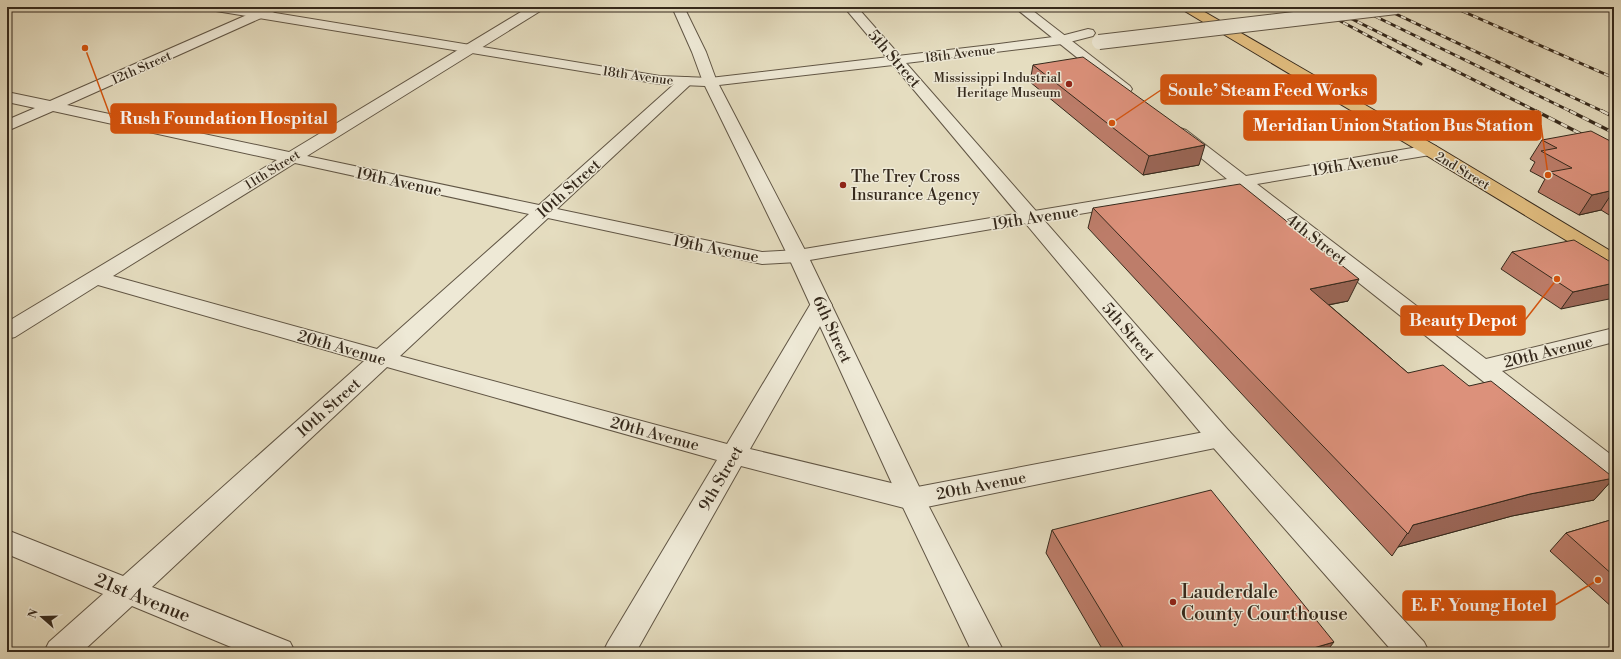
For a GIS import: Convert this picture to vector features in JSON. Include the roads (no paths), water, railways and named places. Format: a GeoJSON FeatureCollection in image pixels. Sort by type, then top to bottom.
{"type":"FeatureCollection","features":[{"type":"Feature","properties":{"kind":"main road","name":"2nd Street"},"geometry":{"type":"LineString","coordinates":[[1186,7],[1430,150],[1614,261]]}},
{"type":"Feature","properties":{"kind":"street","name":"18th Avenue"},"geometry":{"type":"LineString","coordinates":[[216,7],[660,80],[710,82],[897,61],[1062,40],[1088,33],[1314,7]]}},
{"type":"Feature","properties":{"kind":"street","name":"12th Street"},"geometry":{"type":"LineString","coordinates":[[7,126],[274,7]]}},
{"type":"Feature","properties":{"kind":"street","name":"11th Street"},"geometry":{"type":"LineString","coordinates":[[7,332],[538,7]]}},
{"type":"Feature","properties":{"kind":"street","name":"6th Street"},"geometry":{"type":"LineString","coordinates":[[678,7],[699,52],[710,82],[798,256],[912,499],[988,652]]}},
{"type":"Feature","properties":{"kind":"street","name":"5th Street"},"geometry":{"type":"LineString","coordinates":[[850,7],[1032,217],[1220,438],[1413,652]]}},
{"type":"Feature","properties":{"kind":"street"},"geometry":{"type":"LineString","coordinates":[[1020,7],[1137,98]]}},
{"type":"Feature","properties":{"kind":"street","name":"18th Avenue"},"geometry":{"type":"LineString","coordinates":[[1062,40],[1099,42],[1396,7]]}},
{"type":"Feature","properties":{"kind":"street","name":"10th Street"},"geometry":{"type":"LineString","coordinates":[[60,652],[686,81]]}},
{"type":"Feature","properties":{"kind":"street","name":"19th Avenue"},"geometry":{"type":"LineString","coordinates":[[7,97],[762,258],[798,256],[1430,150]]}},
{"type":"Feature","properties":{"kind":"street","name":"4th Street"},"geometry":{"type":"LineString","coordinates":[[1168,123],[1614,470]]}},
{"type":"Feature","properties":{"kind":"street","name":"20th Avenue"},"geometry":{"type":"LineString","coordinates":[[96,278],[734,455],[912,499],[1220,438]]}},
{"type":"Feature","properties":{"kind":"street","name":"9th Street"},"geometry":{"type":"LineString","coordinates":[[619,652],[821,305]]}},
{"type":"Feature","properties":{"kind":"street","name":"20th Avenue"},"geometry":{"type":"LineString","coordinates":[[1483,368],[1614,335]]}},
{"type":"Feature","properties":{"kind":"street","name":"21st Avenue"},"geometry":{"type":"LineString","coordinates":[[7,542],[279,652]]}},
{"type":"Feature","properties":{"kind":"railway"},"geometry":{"type":"LineString","coordinates":[[1314,7],[1421,64]]}},
{"type":"Feature","properties":{"kind":"railway"},"geometry":{"type":"LineString","coordinates":[[1328,7],[1536,111]]}},
{"type":"Feature","properties":{"kind":"railway"},"geometry":{"type":"LineString","coordinates":[[1356,7],[1572,112]]}},
{"type":"Feature","properties":{"kind":"railway"},"geometry":{"type":"LineString","coordinates":[[1381,7],[1604,112]]}},
{"type":"Feature","properties":{"kind":"railway"},"geometry":{"type":"LineString","coordinates":[[1453,7],[1614,78]]}},
{"type":"Feature","properties":{"kind":"railway"},"geometry":{"type":"LineString","coordinates":[[1536,111],[1589,138]]}},
{"type":"Feature","properties":{"kind":"railway"},"geometry":{"type":"LineString","coordinates":[[1572,112],[1614,133]]}},
{"type":"Feature","properties":{"kind":"railway"},"geometry":{"type":"LineString","coordinates":[[1604,112],[1614,117]]}},
{"type":"Feature","properties":{"kind":"place","name":"Rush Foundation Hospital"},"geometry":{"type":"Point","coordinates":[85,48]}},
{"type":"Feature","properties":{"kind":"place","name":"Mississippi Industrial Heritage Museum"},"geometry":{"type":"Point","coordinates":[1069,84]}},
{"type":"Feature","properties":{"kind":"place","name":"Soule’ Steam Feed Works"},"geometry":{"type":"Point","coordinates":[1112,123]}},
{"type":"Feature","properties":{"kind":"place","name":"Meridian Union Station Bus Station"},"geometry":{"type":"Point","coordinates":[1548,175]}},
{"type":"Feature","properties":{"kind":"place","name":"The Trey Cross Insurance Agency"},"geometry":{"type":"Point","coordinates":[843,185]}},
{"type":"Feature","properties":{"kind":"place","name":"Beauty Depot"},"geometry":{"type":"Point","coordinates":[1557,279]}},
{"type":"Feature","properties":{"kind":"place","name":"E. F. Young Hotel"},"geometry":{"type":"Point","coordinates":[1598,580]}},
{"type":"Feature","properties":{"kind":"place","name":"Lauderdale County Courthouse"},"geometry":{"type":"Point","coordinates":[1173,602]}}]}
